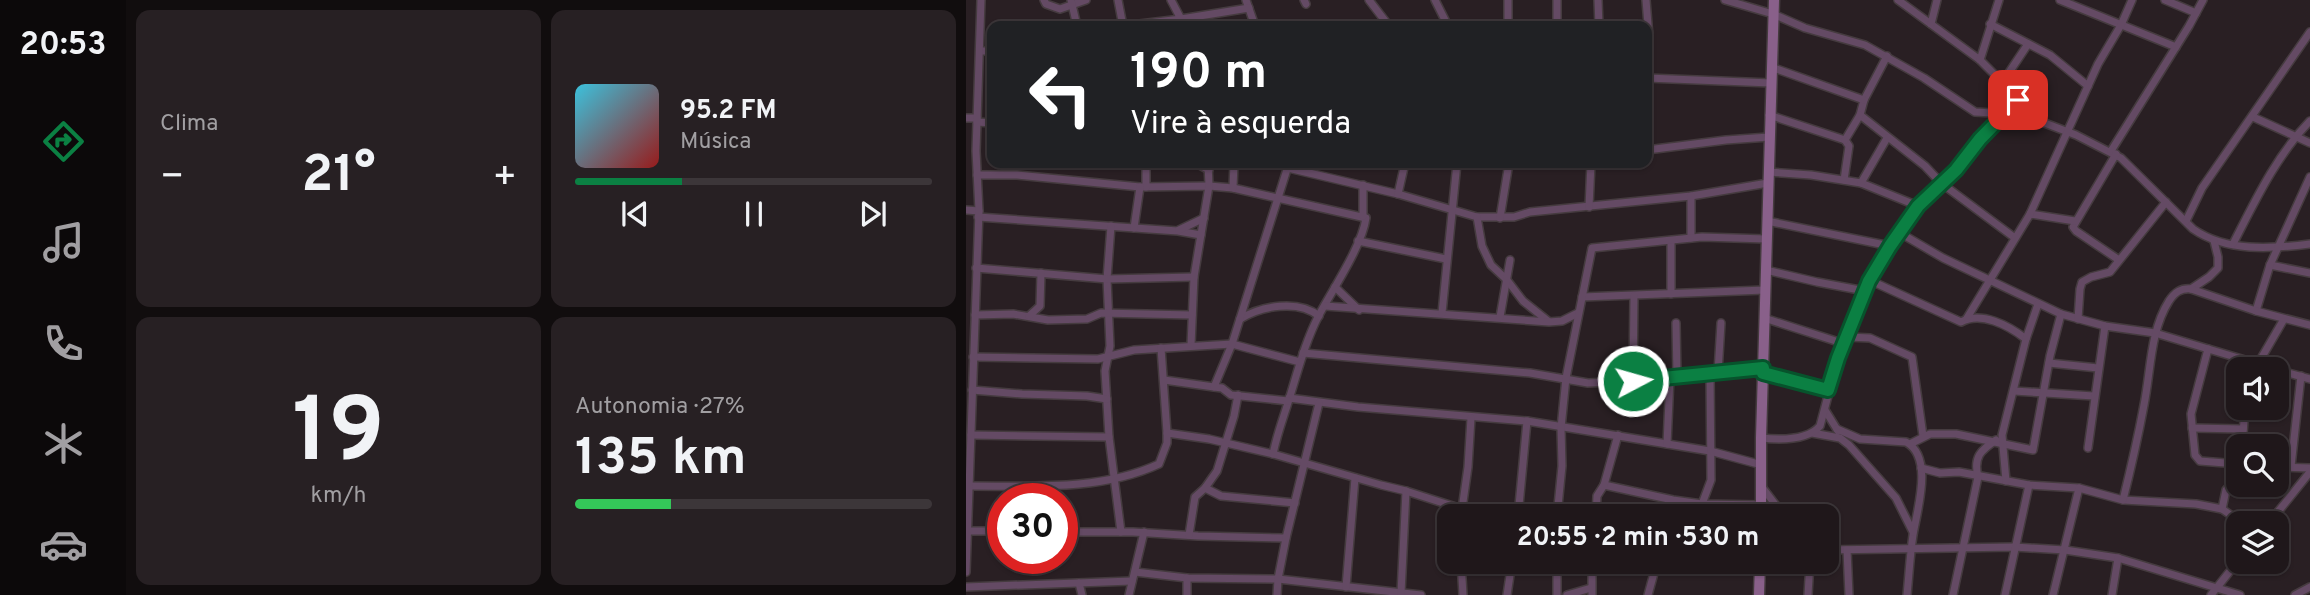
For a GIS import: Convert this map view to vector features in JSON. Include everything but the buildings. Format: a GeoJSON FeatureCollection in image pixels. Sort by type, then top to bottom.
{"type":"FeatureCollection","features":[{"type":"Feature","properties":{"kind":"street"},"geometry":{"type":"LineString","coordinates":[[966,572],[971,435],[969,407],[972,390],[969,373],[973,357],[970,324],[975,315],[979,214],[976,151],[981,0]]}},
{"type":"Feature","properties":{"kind":"street"},"geometry":{"type":"LineString","coordinates":[[1044,0],[1060,9],[1086,0]]}},
{"type":"Feature","properties":{"kind":"street"},"geometry":{"type":"LineString","coordinates":[[1118,0],[1122,21]]}},
{"type":"Feature","properties":{"kind":"street"},"geometry":{"type":"LineString","coordinates":[[1171,0],[1181,19]]}},
{"type":"Feature","properties":{"kind":"street"},"geometry":{"type":"LineString","coordinates":[[1369,0],[1385,21]]}},
{"type":"Feature","properties":{"kind":"street"},"geometry":{"type":"LineString","coordinates":[[1435,0],[1446,21]]}},
{"type":"Feature","properties":{"kind":"street"},"geometry":{"type":"LineString","coordinates":[[1508,0],[1508,21]]}},
{"type":"Feature","properties":{"kind":"street"},"geometry":{"type":"LineString","coordinates":[[1557,21],[1558,0]]}},
{"type":"Feature","properties":{"kind":"street"},"geometry":{"type":"LineString","coordinates":[[1598,0],[1599,21]]}},
{"type":"Feature","properties":{"kind":"street"},"geometry":{"type":"LineString","coordinates":[[1646,0],[1647,21]]}},
{"type":"Feature","properties":{"kind":"street"},"geometry":{"type":"LineString","coordinates":[[1725,0],[1773,14],[1805,28],[1865,45],[1887,55],[1975,112],[2004,116]]}},
{"type":"Feature","properties":{"kind":"street"},"geometry":{"type":"LineString","coordinates":[[1762,504],[1761,438],[1773,0]]}},
{"type":"Feature","properties":{"kind":"street"},"geometry":{"type":"LineString","coordinates":[[1898,0],[1980,60],[2042,122],[2113,152],[2202,236],[2214,241],[2258,248],[2310,244]]}},
{"type":"Feature","properties":{"kind":"street"},"geometry":{"type":"LineString","coordinates":[[1931,24],[1937,0]]}},
{"type":"Feature","properties":{"kind":"street"},"geometry":{"type":"LineString","coordinates":[[1980,60],[1998,0]]}},
{"type":"Feature","properties":{"kind":"street"},"geometry":{"type":"LineString","coordinates":[[2060,0],[2176,47]]}},
{"type":"Feature","properties":{"kind":"street"},"geometry":{"type":"LineString","coordinates":[[1869,281],[1961,323],[1967,318],[2029,214],[2088,86],[2122,25],[2132,0]]}},
{"type":"Feature","properties":{"kind":"street"},"geometry":{"type":"LineString","coordinates":[[2165,0],[2196,13]]}},
{"type":"Feature","properties":{"kind":"street"},"geometry":{"type":"LineString","coordinates":[[2119,260],[2073,229],[2075,221],[2203,0]]}},
{"type":"Feature","properties":{"kind":"street"},"geometry":{"type":"LineString","coordinates":[[1071,3],[1076,21]]}},
{"type":"Feature","properties":{"kind":"street"},"geometry":{"type":"LineString","coordinates":[[1164,21],[1247,4],[1253,21]]}},
{"type":"Feature","properties":{"kind":"street"},"geometry":{"type":"LineString","coordinates":[[1990,24],[2050,55],[2088,86]]}},
{"type":"Feature","properties":{"kind":"street"},"geometry":{"type":"LineString","coordinates":[[2186,221],[2202,188],[2309,35]]}},
{"type":"Feature","properties":{"kind":"street"},"geometry":{"type":"LineString","coordinates":[[2002,83],[2028,44]]}},
{"type":"Feature","properties":{"kind":"street"},"geometry":{"type":"LineString","coordinates":[[980,51],[987,51]]}},
{"type":"Feature","properties":{"kind":"street"},"geometry":{"type":"LineString","coordinates":[[1845,140],[1860,115],[1864,100],[1887,55]]}},
{"type":"Feature","properties":{"kind":"street"},"geometry":{"type":"LineString","coordinates":[[1771,67],[1864,100]]}},
{"type":"Feature","properties":{"kind":"street"},"geometry":{"type":"LineString","coordinates":[[1652,78],[1771,83]]}},
{"type":"Feature","properties":{"kind":"street"},"geometry":{"type":"LineString","coordinates":[[1812,433],[1820,426],[1838,358],[1869,281],[1890,246],[1918,206],[1956,170],[1980,139],[2018,100]]}},
{"type":"Feature","properties":{"kind":"street"},"geometry":{"type":"LineString","coordinates":[[1769,115],[1845,140],[1849,146],[1844,180]]}},
{"type":"Feature","properties":{"kind":"street"},"geometry":{"type":"LineString","coordinates":[[1860,115],[1925,166],[1941,183],[2015,238]]}},
{"type":"Feature","properties":{"kind":"street"},"geometry":{"type":"LineString","coordinates":[[2253,117],[2310,142]]}},
{"type":"Feature","properties":{"kind":"street"},"geometry":{"type":"LineString","coordinates":[[966,118],[987,122]]}},
{"type":"Feature","properties":{"kind":"street"},"geometry":{"type":"LineString","coordinates":[[2233,244],[2262,186],[2295,137],[2310,121]]}},
{"type":"Feature","properties":{"kind":"street"},"geometry":{"type":"LineString","coordinates":[[1652,149],[1769,137]]}},
{"type":"Feature","properties":{"kind":"street"},"geometry":{"type":"LineString","coordinates":[[1861,183],[1887,138]]}},
{"type":"Feature","properties":{"kind":"street"},"geometry":{"type":"LineString","coordinates":[[966,149],[976,151]]}},
{"type":"Feature","properties":{"kind":"street"},"geometry":{"type":"LineString","coordinates":[[1133,228],[1145,168]]}},
{"type":"Feature","properties":{"kind":"street"},"geometry":{"type":"LineString","coordinates":[[1191,345],[1194,277],[1209,186],[1208,168]]}},
{"type":"Feature","properties":{"kind":"street"},"geometry":{"type":"LineString","coordinates":[[1233,188],[1234,168]]}},
{"type":"Feature","properties":{"kind":"street"},"geometry":{"type":"LineString","coordinates":[[1214,387],[1232,344],[1287,168]]}},
{"type":"Feature","properties":{"kind":"street"},"geometry":{"type":"LineString","coordinates":[[1299,168],[1477,217],[1514,217],[1530,212],[1691,196],[1768,177],[1861,183],[1918,206]]}},
{"type":"Feature","properties":{"kind":"street"},"geometry":{"type":"LineString","coordinates":[[1398,194],[1404,168]]}},
{"type":"Feature","properties":{"kind":"street"},"geometry":{"type":"LineString","coordinates":[[1442,313],[1458,168]]}},
{"type":"Feature","properties":{"kind":"street"},"geometry":{"type":"LineString","coordinates":[[1481,233],[1497,218],[1508,168]]}},
{"type":"Feature","properties":{"kind":"street"},"geometry":{"type":"LineString","coordinates":[[1590,207],[1591,168]]}},
{"type":"Feature","properties":{"kind":"street"},"geometry":{"type":"LineString","coordinates":[[977,175],[1017,175],[1143,187],[1233,188],[1363,216]]}},
{"type":"Feature","properties":{"kind":"street"},"geometry":{"type":"LineString","coordinates":[[2256,311],[2270,265],[2310,177]]}},
{"type":"Feature","properties":{"kind":"street"},"geometry":{"type":"LineString","coordinates":[[1273,454],[1278,429],[1303,353],[1366,221],[1363,216],[1363,186]]}},
{"type":"Feature","properties":{"kind":"street"},"geometry":{"type":"LineString","coordinates":[[1691,196],[1691,238]]}},
{"type":"Feature","properties":{"kind":"street"},"geometry":{"type":"LineString","coordinates":[[2078,319],[2082,282],[2110,272],[2166,202]]}},
{"type":"Feature","properties":{"kind":"street"},"geometry":{"type":"LineString","coordinates":[[966,210],[979,214],[1201,235]]}},
{"type":"Feature","properties":{"kind":"street"},"geometry":{"type":"LineString","coordinates":[[2029,214],[2075,221]]}},
{"type":"Feature","properties":{"kind":"street"},"geometry":{"type":"LineString","coordinates":[[1477,217],[1484,254],[1491,265],[1523,301],[1549,322]]}},
{"type":"Feature","properties":{"kind":"street"},"geometry":{"type":"LineString","coordinates":[[1178,231],[1204,218]]}},
{"type":"Feature","properties":{"kind":"street"},"geometry":{"type":"LineString","coordinates":[[1767,221],[1890,246]]}},
{"type":"Feature","properties":{"kind":"street"},"geometry":{"type":"LineString","coordinates":[[1111,226],[1107,279],[1110,346],[1105,371],[1109,437],[1121,532]]}},
{"type":"Feature","properties":{"kind":"street"},"geometry":{"type":"LineString","coordinates":[[1900,233],[1943,258],[2061,314],[2105,326],[2155,333],[2230,357]]}},
{"type":"Feature","properties":{"kind":"street"},"geometry":{"type":"LineString","coordinates":[[1558,504],[1566,378],[1592,248],[1691,238],[1766,239]]}},
{"type":"Feature","properties":{"kind":"street"},"geometry":{"type":"LineString","coordinates":[[1358,241],[1446,259]]}},
{"type":"Feature","properties":{"kind":"street"},"geometry":{"type":"LineString","coordinates":[[1671,241],[1671,294]]}},
{"type":"Feature","properties":{"kind":"street"},"geometry":{"type":"LineString","coordinates":[[2191,289],[2218,268],[2214,241]]}},
{"type":"Feature","properties":{"kind":"street"},"geometry":{"type":"LineString","coordinates":[[1500,317],[1510,260]]}},
{"type":"Feature","properties":{"kind":"street"},"geometry":{"type":"LineString","coordinates":[[2270,265],[2310,273]]}},
{"type":"Feature","properties":{"kind":"street"},"geometry":{"type":"LineString","coordinates":[[976,268],[1107,279],[1194,277]]}},
{"type":"Feature","properties":{"kind":"street"},"geometry":{"type":"LineString","coordinates":[[1766,270],[1865,291]]}},
{"type":"Feature","properties":{"kind":"street"},"geometry":{"type":"LineString","coordinates":[[1028,316],[1040,306],[1041,274]]}},
{"type":"Feature","properties":{"kind":"street"},"geometry":{"type":"LineString","coordinates":[[1335,287],[1360,310]]}},
{"type":"Feature","properties":{"kind":"street"},"geometry":{"type":"LineString","coordinates":[[2123,500],[2145,404],[2155,333],[2171,298],[2182,289],[2191,289],[2256,311],[2310,325]]}},
{"type":"Feature","properties":{"kind":"street"},"geometry":{"type":"LineString","coordinates":[[1582,297],[1765,290]]}},
{"type":"Feature","properties":{"kind":"street"},"geometry":{"type":"LineString","coordinates":[[1633,381],[1634,296]]}},
{"type":"Feature","properties":{"kind":"street"},"geometry":{"type":"LineString","coordinates":[[2006,481],[2000,440],[2026,339],[2038,304]]}},
{"type":"Feature","properties":{"kind":"street"},"geometry":{"type":"LineString","coordinates":[[1325,306],[1549,322],[1562,321],[1578,313]]}},
{"type":"Feature","properties":{"kind":"street"},"geometry":{"type":"LineString","coordinates":[[1240,320],[1257,310],[1278,307],[1308,310],[1319,316]]}},
{"type":"Feature","properties":{"kind":"street"},"geometry":{"type":"LineString","coordinates":[[975,315],[1013,314],[1048,320],[1087,319],[1107,313],[1192,315]]}},
{"type":"Feature","properties":{"kind":"street"},"geometry":{"type":"LineString","coordinates":[[1910,444],[1926,435],[1956,434],[2000,440],[2033,450],[2061,314]]}},
{"type":"Feature","properties":{"kind":"street"},"geometry":{"type":"LineString","coordinates":[[1764,318],[1846,341],[1870,338],[1912,357],[1919,416],[1926,435]]}},
{"type":"Feature","properties":{"kind":"street"},"geometry":{"type":"LineString","coordinates":[[1967,318],[1980,318],[2006,326],[2026,339]]}},
{"type":"Feature","properties":{"kind":"street"},"geometry":{"type":"LineString","coordinates":[[2263,357],[2284,319]]}},
{"type":"Feature","properties":{"kind":"street"},"geometry":{"type":"LineString","coordinates":[[1562,321],[1575,331]]}},
{"type":"Feature","properties":{"kind":"street"},"geometry":{"type":"LineString","coordinates":[[1667,444],[1676,323]]}},
{"type":"Feature","properties":{"kind":"street"},"geometry":{"type":"LineString","coordinates":[[1604,485],[1702,504],[1710,484],[1714,373],[1721,323]]}},
{"type":"Feature","properties":{"kind":"street"},"geometry":{"type":"LineString","coordinates":[[2088,448],[2105,326]]}},
{"type":"Feature","properties":{"kind":"street"},"geometry":{"type":"LineString","coordinates":[[973,357],[1098,359],[1119,353],[1160,348],[1232,344],[1300,362]]}},
{"type":"Feature","properties":{"kind":"street"},"geometry":{"type":"LineString","coordinates":[[1110,346],[1119,353]]}},
{"type":"Feature","properties":{"kind":"street"},"geometry":{"type":"LineString","coordinates":[[970,486],[1039,486],[1115,479],[1158,464],[1167,443],[1160,348]]}},
{"type":"Feature","properties":{"kind":"street"},"geometry":{"type":"LineString","coordinates":[[2208,349],[2190,414],[2196,459],[2226,463]]}},
{"type":"Feature","properties":{"kind":"street"},"geometry":{"type":"LineString","coordinates":[[1303,353],[1530,373],[1588,383],[1763,371],[1828,390]]}},
{"type":"Feature","properties":{"kind":"street"},"geometry":{"type":"LineString","coordinates":[[1098,359],[1105,371]]}},
{"type":"Feature","properties":{"kind":"street"},"geometry":{"type":"LineString","coordinates":[[2049,363],[2098,368]]}},
{"type":"Feature","properties":{"kind":"street"},"geometry":{"type":"LineString","coordinates":[[2278,511],[2310,470],[2291,466],[2306,377],[2289,372]]}},
{"type":"Feature","properties":{"kind":"street"},"geometry":{"type":"LineString","coordinates":[[1164,380],[1222,388],[1231,395],[1527,421],[1710,451],[1762,465]]}},
{"type":"Feature","properties":{"kind":"street"},"geometry":{"type":"LineString","coordinates":[[1087,396],[1106,383]]}},
{"type":"Feature","properties":{"kind":"street"},"geometry":{"type":"LineString","coordinates":[[972,390],[1107,399]]}},
{"type":"Feature","properties":{"kind":"street"},"geometry":{"type":"LineString","coordinates":[[2014,391],[2094,396]]}},
{"type":"Feature","properties":{"kind":"street"},"geometry":{"type":"LineString","coordinates":[[1189,536],[1195,497],[1217,471],[1238,395]]}},
{"type":"Feature","properties":{"kind":"street"},"geometry":{"type":"LineString","coordinates":[[1277,595],[1286,538],[1319,403]]}},
{"type":"Feature","properties":{"kind":"street"},"geometry":{"type":"LineString","coordinates":[[1825,410],[1840,438]]}},
{"type":"Feature","properties":{"kind":"street"},"geometry":{"type":"LineString","coordinates":[[1463,504],[1471,418]]}},
{"type":"Feature","properties":{"kind":"street"},"geometry":{"type":"LineString","coordinates":[[2243,434],[2244,420]]}},
{"type":"Feature","properties":{"kind":"street"},"geometry":{"type":"LineString","coordinates":[[1519,504],[1527,421]]}},
{"type":"Feature","properties":{"kind":"street"},"geometry":{"type":"LineString","coordinates":[[2192,428],[2243,429]]}},
{"type":"Feature","properties":{"kind":"street"},"geometry":{"type":"LineString","coordinates":[[1837,429],[1860,439],[1910,444],[1917,454],[1922,487],[1913,533],[1907,595]]}},
{"type":"Feature","properties":{"kind":"street"},"geometry":{"type":"LineString","coordinates":[[1167,433],[1273,454],[1406,491],[1439,504]]}},
{"type":"Feature","properties":{"kind":"street"},"geometry":{"type":"LineString","coordinates":[[1761,438],[1788,439],[1812,433],[1840,438],[1896,498],[1913,533]]}},
{"type":"Feature","properties":{"kind":"street"},"geometry":{"type":"LineString","coordinates":[[971,435],[1109,437]]}},
{"type":"Feature","properties":{"kind":"street"},"geometry":{"type":"LineString","coordinates":[[1597,504],[1618,435]]}},
{"type":"Feature","properties":{"kind":"street"},"geometry":{"type":"LineString","coordinates":[[1953,595],[1978,477],[1976,460],[1980,452],[2000,440]]}},
{"type":"Feature","properties":{"kind":"street"},"geometry":{"type":"LineString","coordinates":[[1920,468],[1940,474],[1959,472],[2029,485],[2079,488],[2123,500],[2187,503],[2226,512]]}},
{"type":"Feature","properties":{"kind":"street"},"geometry":{"type":"LineString","coordinates":[[1346,587],[1355,478]]}},
{"type":"Feature","properties":{"kind":"street"},"geometry":{"type":"LineString","coordinates":[[2005,595],[2029,485]]}},
{"type":"Feature","properties":{"kind":"street"},"geometry":{"type":"LineString","coordinates":[[1762,486],[1775,504]]}},
{"type":"Feature","properties":{"kind":"street"},"geometry":{"type":"LineString","coordinates":[[1205,488],[1221,496],[1295,503]]}},
{"type":"Feature","properties":{"kind":"street"},"geometry":{"type":"LineString","coordinates":[[2053,595],[2079,488]]}},
{"type":"Feature","properties":{"kind":"street"},"geometry":{"type":"LineString","coordinates":[[2222,509],[2226,489]]}},
{"type":"Feature","properties":{"kind":"street"},"geometry":{"type":"LineString","coordinates":[[1401,593],[1406,491]]}},
{"type":"Feature","properties":{"kind":"street"},"geometry":{"type":"LineString","coordinates":[[967,531],[987,531]]}},
{"type":"Feature","properties":{"kind":"street"},"geometry":{"type":"LineString","coordinates":[[1078,532],[1286,538]]}},
{"type":"Feature","properties":{"kind":"street"},"geometry":{"type":"LineString","coordinates":[[1129,595],[1144,532]]}},
{"type":"Feature","properties":{"kind":"street"},"geometry":{"type":"LineString","coordinates":[[1839,550],[2014,547],[2065,550],[2118,558],[2213,592],[2240,595]]}},
{"type":"Feature","properties":{"kind":"street"},"geometry":{"type":"LineString","coordinates":[[1847,550],[1849,595]]}},
{"type":"Feature","properties":{"kind":"street"},"geometry":{"type":"LineString","coordinates":[[2112,595],[2118,558]]}},
{"type":"Feature","properties":{"kind":"street"},"geometry":{"type":"LineString","coordinates":[[1135,572],[1186,578],[1278,579],[1420,595]]}},
{"type":"Feature","properties":{"kind":"street"},"geometry":{"type":"LineString","coordinates":[[1462,574],[1463,595]]}},
{"type":"Feature","properties":{"kind":"street"},"geometry":{"type":"LineString","coordinates":[[1507,595],[1510,574]]}},
{"type":"Feature","properties":{"kind":"street"},"geometry":{"type":"LineString","coordinates":[[1557,574],[1557,595]]}},
{"type":"Feature","properties":{"kind":"street"},"geometry":{"type":"LineString","coordinates":[[1567,595],[1591,592],[1592,574]]}},
{"type":"Feature","properties":{"kind":"street"},"geometry":{"type":"LineString","coordinates":[[1648,595],[1654,574]]}},
{"type":"Feature","properties":{"kind":"street"},"geometry":{"type":"LineString","coordinates":[[1759,595],[1760,574]]}},
{"type":"Feature","properties":{"kind":"street"},"geometry":{"type":"LineString","coordinates":[[1808,595],[1809,574]]}},
{"type":"Feature","properties":{"kind":"street"},"geometry":{"type":"LineString","coordinates":[[2213,592],[2228,574]]}},
{"type":"Feature","properties":{"kind":"street"},"geometry":{"type":"LineString","coordinates":[[1186,578],[1187,595]]}},
{"type":"Feature","properties":{"kind":"street"},"geometry":{"type":"LineString","coordinates":[[966,587],[1132,581]]}},
{"type":"Feature","properties":{"kind":"street"},"geometry":{"type":"LineString","coordinates":[[1079,583],[1082,595]]}},
{"type":"Feature","properties":{"kind":"street"},"geometry":{"type":"LineString","coordinates":[[2295,595],[2310,587]]}},
{"type":"Feature","properties":{"kind":"route"},"geometry":{"type":"LineString","coordinates":[[1633,381],[1763,368],[1763,373],[1828,390],[1838,358],[1878,264],[1918,206],[1965,161],[1980,139],[2018,100]]}}]}
